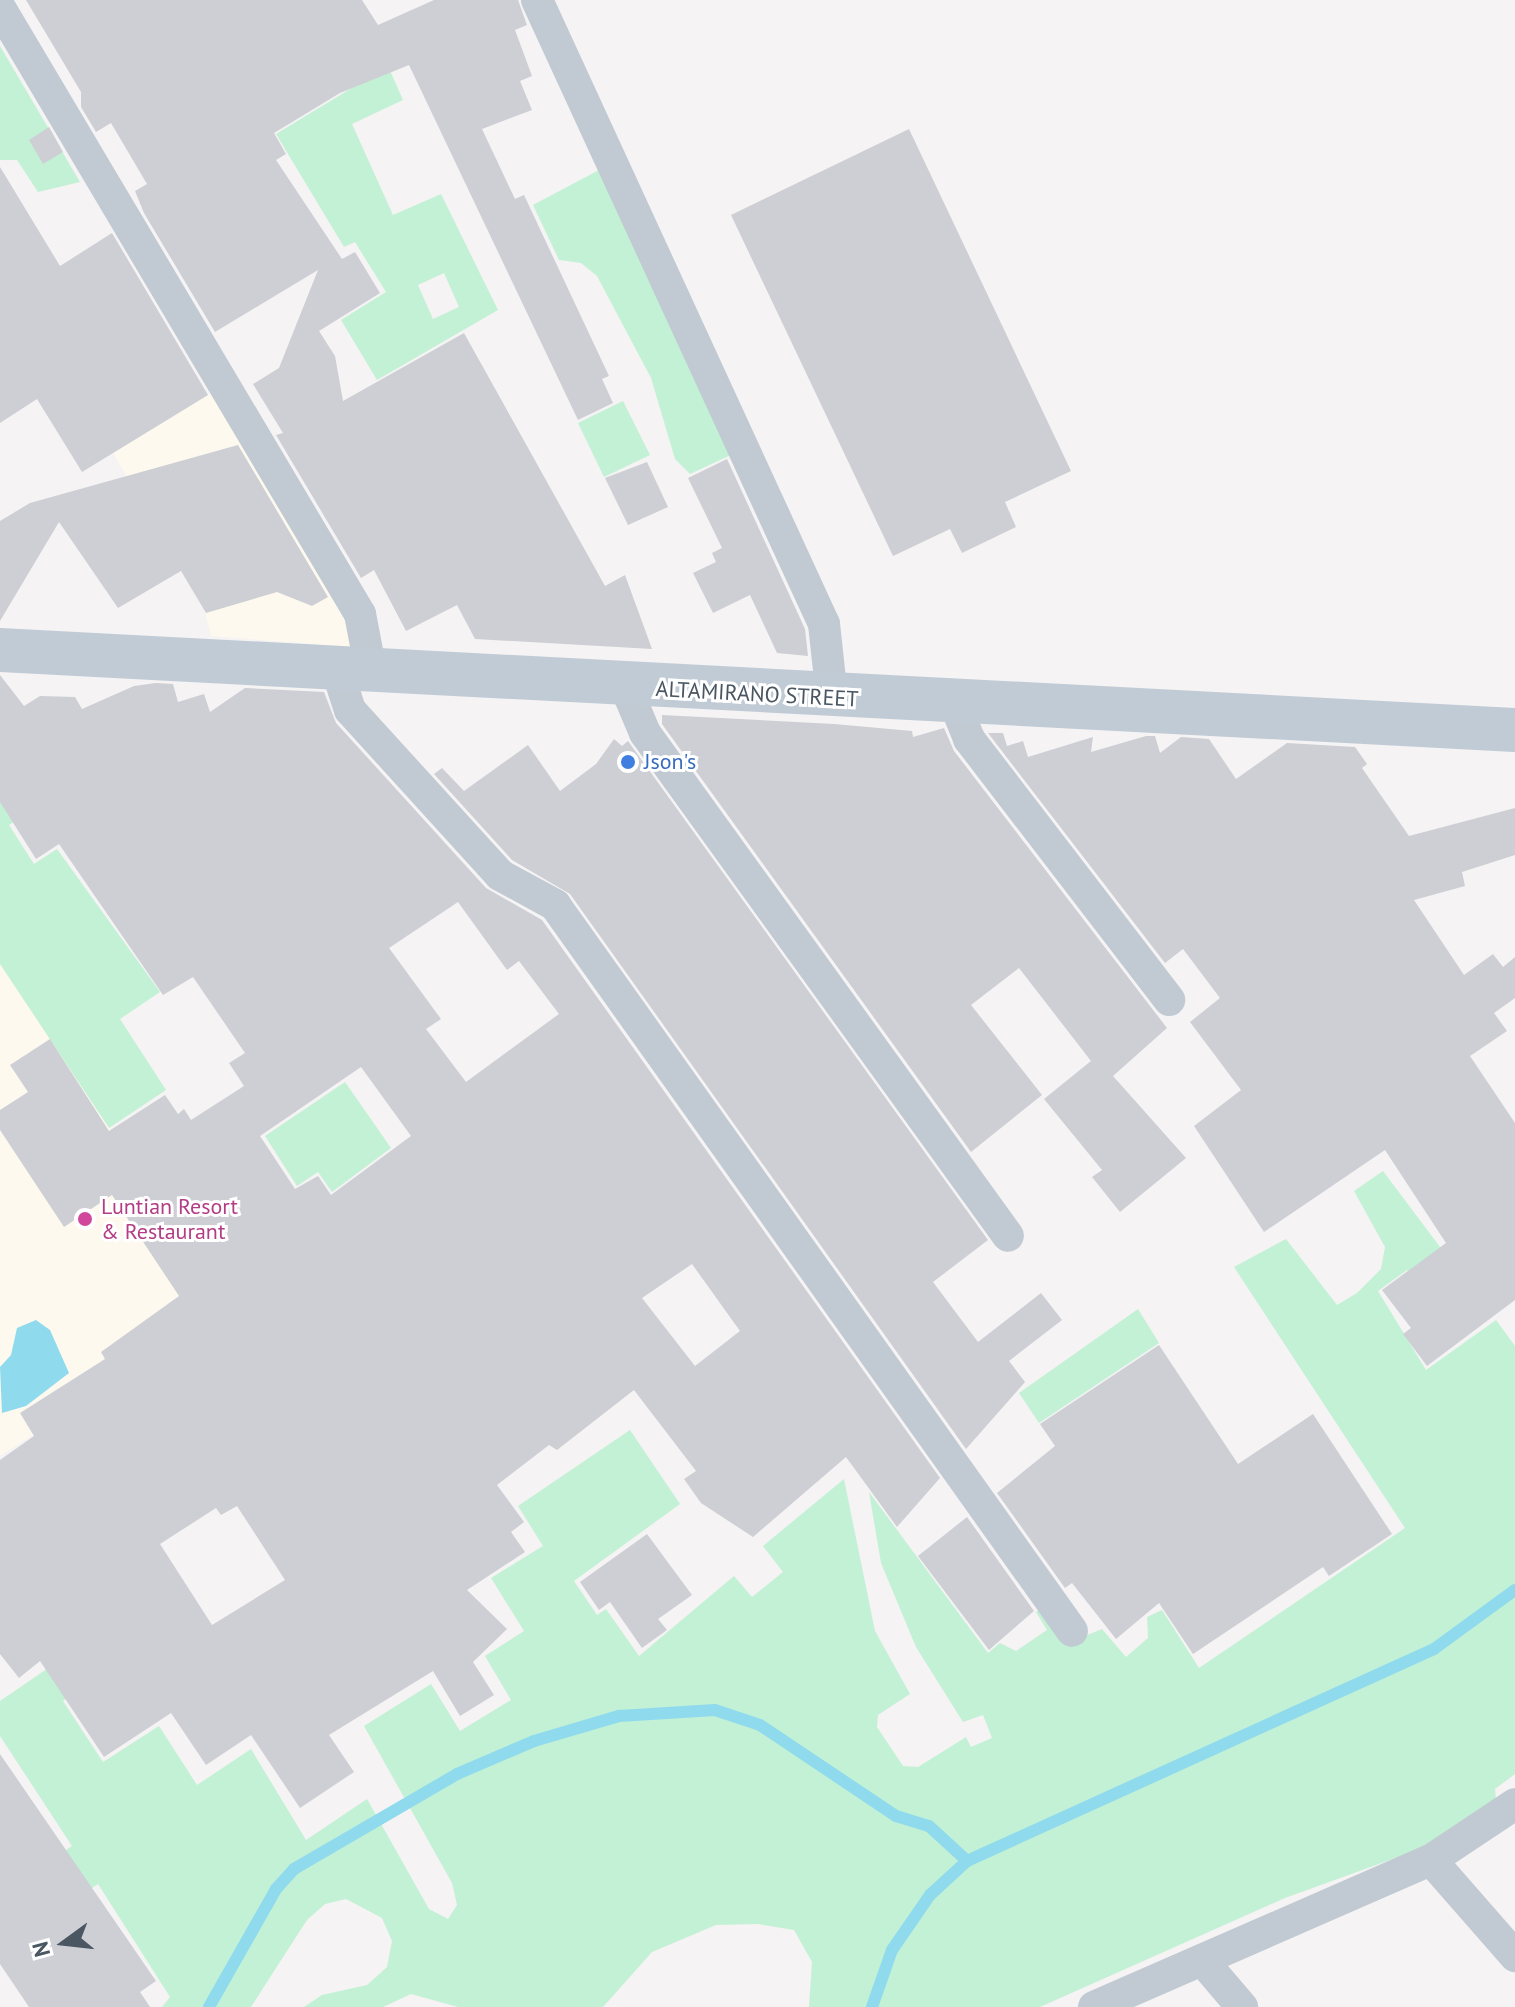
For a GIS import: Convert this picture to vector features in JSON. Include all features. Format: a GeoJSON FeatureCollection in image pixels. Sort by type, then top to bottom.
{"type":"FeatureCollection","features":[{"type":"Feature","properties":{"kind":"main road","name":"ALTAMIRANO STREET"},"geometry":{"type":"LineString","coordinates":[[0,650],[626,688],[1515,730]]}},
{"type":"Feature","properties":{"kind":"street"},"geometry":{"type":"LineString","coordinates":[[537,0],[824,624],[832,698]]}},
{"type":"Feature","properties":{"kind":"street"},"geometry":{"type":"LineString","coordinates":[[0,8],[360,614],[350,710],[500,875],[555,905],[1072,1631]]}},
{"type":"Feature","properties":{"kind":"street"},"geometry":{"type":"LineString","coordinates":[[626,688],[645,733],[1008,1236]]}},
{"type":"Feature","properties":{"kind":"street"},"geometry":{"type":"LineString","coordinates":[[955,704],[969,739],[1169,1000]]}},
{"type":"Feature","properties":{"kind":"street"},"geometry":{"type":"LineString","coordinates":[[1094,2007],[1431,1860],[1515,1804]]}},
{"type":"Feature","properties":{"kind":"street"},"geometry":{"type":"LineString","coordinates":[[1431,1860],[1515,1956]]}},
{"type":"Feature","properties":{"kind":"street"},"geometry":{"type":"LineString","coordinates":[[1202,1960],[1242,2007]]}},
{"type":"Feature","properties":{"kind":"shaded area"},"geometry":{"type":"Polygon","coordinates":[[[214,391],[341,599],[351,647],[211,636],[205,612],[113,453],[214,391]]]}},
{"type":"Feature","properties":{"kind":"shaded area","name":"Luntian Resort & Restaurant"},"geometry":{"type":"Polygon","coordinates":[[[0,964],[230,1310],[0,1456],[0,964]]]}},
{"type":"Feature","properties":{"kind":"green space"},"geometry":{"type":"Polygon","coordinates":[[[0,46],[80,182],[38,192],[17,160],[0,160],[0,46]]]}},
{"type":"Feature","properties":{"kind":"green space"},"geometry":{"type":"Polygon","coordinates":[[[388,66],[403,100],[352,124],[393,215],[441,194],[498,310],[377,380],[341,320],[386,292],[355,242],[344,247],[276,134],[388,66]],[[444,273],[418,285],[433,319],[459,307],[444,273]]]}},
{"type":"Feature","properties":{"kind":"green space"},"geometry":{"type":"Polygon","coordinates":[[[599,170],[731,455],[690,474],[675,459],[651,378],[597,276],[581,263],[559,260],[533,205],[599,170]]]}},
{"type":"Feature","properties":{"kind":"green space"},"geometry":{"type":"Polygon","coordinates":[[[623,401],[650,455],[604,477],[578,423],[623,401]]]}},
{"type":"Feature","properties":{"kind":"green space"},"geometry":{"type":"Polygon","coordinates":[[[0,778],[39,807],[9,825],[34,864],[57,849],[160,992],[120,1019],[166,1090],[109,1128],[0,964],[0,778]]]}},
{"type":"Feature","properties":{"kind":"green space"},"geometry":{"type":"Polygon","coordinates":[[[345,1082],[391,1148],[332,1192],[318,1172],[297,1186],[265,1136],[345,1082]]]}},
{"type":"Feature","properties":{"kind":"green space"},"geometry":{"type":"Polygon","coordinates":[[[1383,1171],[1464,1279],[1421,1287],[1407,1270],[1378,1291],[1426,1370],[1496,1320],[1515,1346],[1515,1774],[1495,1789],[1497,1810],[1459,1835],[1285,1898],[1040,2007],[809,2007],[812,1962],[794,1930],[758,1924],[716,1925],[652,1952],[603,2007],[458,2007],[411,1994],[383,2007],[304,2007],[322,1995],[367,1985],[387,1967],[392,1941],[382,1918],[346,1899],[325,1904],[307,1920],[251,2007],[162,2007],[170,1997],[98,1884],[45,1919],[20,1881],[72,1846],[0,1736],[0,1701],[98,1634],[117,1663],[63,1701],[103,1762],[159,1726],[197,1785],[251,1749],[306,1840],[367,1799],[429,1909],[448,1919],[457,1905],[452,1883],[364,1726],[431,1684],[460,1731],[511,1700],[485,1656],[524,1631],[491,1578],[543,1546],[518,1506],[630,1430],[680,1504],[574,1581],[597,1615],[606,1609],[639,1656],[734,1576],[752,1597],[783,1572],[763,1546],[844,1479],[875,1631],[910,1694],[878,1715],[877,1727],[903,1766],[918,1767],[966,1737],[971,1747],[992,1738],[983,1715],[963,1722],[916,1647],[881,1563],[869,1492],[988,1653],[1000,1643],[1016,1651],[1047,1630],[1036,1612],[1047,1605],[1085,1636],[1102,1629],[1126,1657],[1148,1638],[1147,1617],[1162,1610],[1199,1668],[1405,1528],[1234,1267],[1286,1239],[1337,1305],[1357,1293],[1381,1269],[1385,1247],[1354,1191],[1383,1171]]]}},
{"type":"Feature","properties":{"kind":"green space"},"geometry":{"type":"Polygon","coordinates":[[[1138,1309],[1159,1343],[1039,1423],[1019,1393],[1138,1309]]]}},
{"type":"Feature","properties":{"kind":"water"},"geometry":{"type":"Polygon","coordinates":[[[36,1320],[50,1330],[69,1373],[26,1406],[2,1413],[0,1367],[11,1355],[17,1328],[36,1320]]]}},
{"type":"Feature","properties":{"kind":"building"},"geometry":{"type":"Polygon","coordinates":[[[26,0],[362,0],[378,25],[434,0],[518,0],[527,25],[515,30],[532,76],[520,81],[532,110],[482,129],[515,199],[524,195],[609,376],[602,379],[613,403],[578,420],[409,65],[340,93],[274,133],[286,154],[276,160],[342,259],[355,252],[380,293],[319,331],[335,356],[343,401],[464,333],[605,586],[625,575],[652,649],[475,639],[457,605],[406,631],[374,570],[361,578],[276,435],[283,433],[253,384],[279,368],[318,270],[215,332],[144,213],[135,191],[147,184],[111,123],[96,132],[81,107],[81,92],[26,0]]]}},
{"type":"Feature","properties":{"kind":"building"},"geometry":{"type":"Polygon","coordinates":[[[49,127],[63,152],[43,164],[29,140],[49,127]]]}},
{"type":"Feature","properties":{"kind":"building"},"geometry":{"type":"Polygon","coordinates":[[[909,129],[1071,471],[1005,502],[1016,527],[962,553],[950,529],[893,556],[731,215],[909,129]]]}},
{"type":"Feature","properties":{"kind":"building"},"geometry":{"type":"Polygon","coordinates":[[[0,167],[60,266],[112,233],[208,395],[82,472],[37,399],[0,423],[0,167]]]}},
{"type":"Feature","properties":{"kind":"building"},"geometry":{"type":"Polygon","coordinates":[[[238,445],[328,597],[312,606],[277,592],[206,613],[181,571],[118,608],[59,522],[0,621],[0,521],[30,503],[238,445]]]}},
{"type":"Feature","properties":{"kind":"building"},"geometry":{"type":"Polygon","coordinates":[[[727,459],[805,629],[808,656],[777,653],[750,595],[713,613],[693,573],[716,562],[712,553],[722,548],[688,478],[727,459]]]}},
{"type":"Feature","properties":{"kind":"building"},"geometry":{"type":"Polygon","coordinates":[[[647,462],[668,507],[628,525],[605,478],[647,462]]]}},
{"type":"Feature","properties":{"kind":"building"},"geometry":{"type":"Polygon","coordinates":[[[0,675],[24,706],[40,696],[75,697],[82,709],[134,686],[156,683],[173,684],[178,702],[204,694],[210,712],[245,688],[324,692],[336,723],[486,888],[542,920],[940,1478],[897,1527],[846,1457],[753,1537],[701,1503],[684,1479],[696,1471],[634,1390],[557,1450],[549,1445],[497,1485],[524,1522],[511,1532],[525,1552],[467,1590],[507,1629],[473,1662],[494,1695],[460,1716],[433,1671],[329,1735],[354,1772],[300,1808],[251,1735],[206,1765],[171,1713],[104,1757],[40,1661],[19,1678],[0,1654],[0,1460],[34,1436],[20,1413],[105,1359],[101,1352],[179,1296],[112,1195],[64,1227],[0,1130],[0,1110],[28,1092],[10,1065],[50,1039],[109,1131],[165,1095],[178,1114],[184,1109],[191,1120],[244,1086],[229,1063],[245,1053],[193,977],[163,995],[59,844],[36,859],[0,802],[0,675]],[[458,902],[389,948],[441,1019],[426,1029],[466,1082],[559,1014],[519,961],[507,970],[458,902]],[[361,1067],[260,1136],[295,1189],[318,1176],[331,1195],[411,1136],[361,1067]],[[692,1264],[642,1298],[695,1366],[740,1331],[692,1264]],[[237,1506],[221,1515],[216,1508],[160,1544],[212,1625],[285,1580],[237,1506]]]}},
{"type":"Feature","properties":{"kind":"building"},"geometry":{"type":"Polygon","coordinates":[[[662,715],[834,724],[912,731],[913,737],[944,728],[954,751],[1167,1028],[1113,1076],[1186,1158],[1120,1212],[1092,1177],[1102,1170],[1044,1099],[1091,1061],[1019,968],[971,1005],[1042,1095],[971,1152],[662,724],[662,715]]]}},
{"type":"Feature","properties":{"kind":"building"},"geometry":{"type":"Polygon","coordinates":[[[988,733],[1003,733],[1007,746],[1023,741],[1028,757],[1093,737],[1091,752],[1146,736],[1155,736],[1160,753],[1181,737],[1209,739],[1236,779],[1287,743],[1355,747],[1367,764],[1362,768],[1409,836],[1515,808],[1515,855],[1462,872],[1465,886],[1414,900],[1464,975],[1493,954],[1503,967],[1515,957],[1515,998],[1494,1013],[1507,1031],[1470,1056],[1515,1123],[1515,1300],[1427,1366],[1403,1334],[1411,1328],[1382,1290],[1446,1243],[1385,1150],[1264,1232],[1194,1126],[1241,1090],[1190,1022],[1220,998],[1183,949],[1165,963],[988,733]]]}},
{"type":"Feature","properties":{"kind":"building"},"geometry":{"type":"Polygon","coordinates":[[[614,739],[622,746],[628,741],[988,1240],[933,1282],[978,1342],[1041,1293],[1062,1320],[1009,1361],[1025,1382],[966,1449],[570,894],[512,860],[434,774],[442,768],[464,791],[528,745],[560,791],[596,764],[614,739]]]}},
{"type":"Feature","properties":{"kind":"building"},"geometry":{"type":"Polygon","coordinates":[[[1159,1345],[1238,1464],[1313,1414],[1392,1534],[1329,1576],[1323,1567],[1193,1654],[1159,1603],[1116,1639],[1072,1583],[1065,1588],[997,1493],[1055,1446],[1040,1424],[1159,1345]]]}},
{"type":"Feature","properties":{"kind":"building"},"geometry":{"type":"Polygon","coordinates":[[[967,1517],[1034,1611],[989,1650],[918,1556],[967,1517]]]}},
{"type":"Feature","properties":{"kind":"building"},"geometry":{"type":"Polygon","coordinates":[[[647,1534],[692,1595],[658,1619],[667,1630],[642,1648],[610,1602],[599,1610],[580,1582],[647,1534]]]}},
{"type":"Feature","properties":{"kind":"building"},"geometry":{"type":"Polygon","coordinates":[[[0,1754],[156,1981],[140,1992],[150,2007],[29,2007],[0,1964],[0,1754]]]}},
{"type":"Feature","properties":{"kind":"waterway"},"geometry":{"type":"LineString","coordinates":[[872,2007],[892,1950],[930,1895],[967,1861],[1434,1649],[1515,1590]]}},
{"type":"Feature","properties":{"kind":"waterway"},"geometry":{"type":"LineString","coordinates":[[209,2007],[276,1889],[294,1869],[457,1774],[534,1741],[619,1716],[715,1710],[760,1725],[896,1816],[929,1826],[967,1861]]}},
{"type":"Feature","properties":{"kind":"place","name":"Json's"},"geometry":{"type":"Point","coordinates":[628,762]}},
{"type":"Feature","properties":{"kind":"place","name":"Luntian Resort & Restaurant"},"geometry":{"type":"Point","coordinates":[85,1219]}}]}
